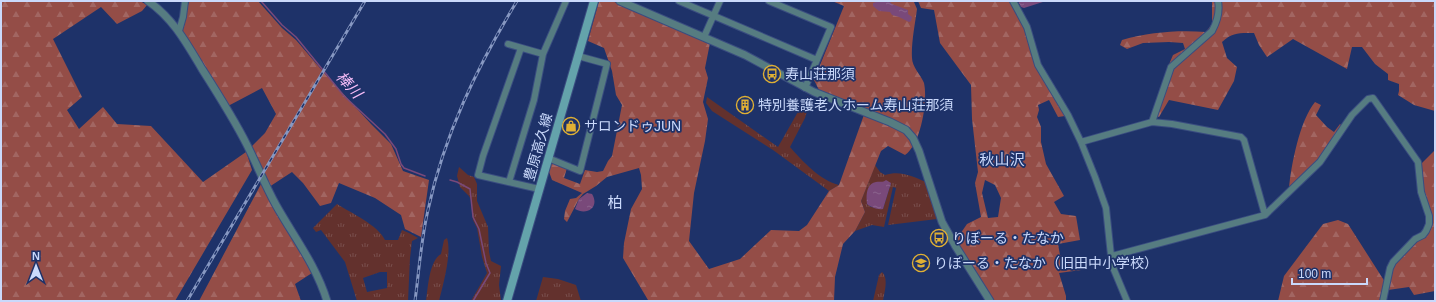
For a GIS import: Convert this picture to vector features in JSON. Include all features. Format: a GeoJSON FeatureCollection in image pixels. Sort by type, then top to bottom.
{"type":"FeatureCollection","features":[{"type":"Feature","properties":{"kind":"main road","name":"豊原高久線"},"geometry":{"type":"LineString","coordinates":[[507,301],[594,1]]}},
{"type":"Feature","properties":{"kind":"street"},"geometry":{"type":"LineString","coordinates":[[148,1],[167,17],[179,31],[241,134],[276,205],[314,268],[327,301]]}},
{"type":"Feature","properties":{"kind":"street"},"geometry":{"type":"LineString","coordinates":[[179,31],[185,1]]}},
{"type":"Feature","properties":{"kind":"street"},"geometry":{"type":"LineString","coordinates":[[509,182],[534,100],[543,54],[566,1]]}},
{"type":"Feature","properties":{"kind":"street"},"geometry":{"type":"LineString","coordinates":[[620,1],[750,57],[805,88],[890,122],[906,130],[910,134],[919,151],[942,222],[956,248],[990,301]]}},
{"type":"Feature","properties":{"kind":"street"},"geometry":{"type":"LineString","coordinates":[[679,1],[817,60]]}},
{"type":"Feature","properties":{"kind":"street"},"geometry":{"type":"LineString","coordinates":[[704,37],[720,1]]}},
{"type":"Feature","properties":{"kind":"street"},"geometry":{"type":"LineString","coordinates":[[769,1],[831,27],[805,88]]}},
{"type":"Feature","properties":{"kind":"street"},"geometry":{"type":"LineString","coordinates":[[1013,1],[1027,28],[1038,65],[1062,104],[1081,142],[1095,177],[1106,208],[1114,270],[1127,301]]}},
{"type":"Feature","properties":{"kind":"street"},"geometry":{"type":"LineString","coordinates":[[1152,122],[1171,67],[1212,31],[1219,14],[1218,1]]}},
{"type":"Feature","properties":{"kind":"street"},"geometry":{"type":"LineString","coordinates":[[508,44],[543,54]]}},
{"type":"Feature","properties":{"kind":"street"},"geometry":{"type":"LineString","coordinates":[[521,48],[483,156],[478,175],[539,189]]}},
{"type":"Feature","properties":{"kind":"street"},"geometry":{"type":"LineString","coordinates":[[548,158],[580,171],[607,64],[578,56]]}},
{"type":"Feature","properties":{"kind":"street"},"geometry":{"type":"LineString","coordinates":[[1112,256],[1265,215],[1320,162],[1352,115],[1368,99],[1373,98],[1418,162],[1421,192],[1429,216],[1429,224],[1423,235],[1415,239],[1393,262],[1390,268],[1383,301]]}},
{"type":"Feature","properties":{"kind":"street"},"geometry":{"type":"LineString","coordinates":[[1081,142],[1152,122],[1241,137],[1244,140],[1265,215]]}},
{"type":"Feature","properties":{"kind":"green space"},"geometry":{"type":"Polygon","coordinates":[[[1,1],[140,1],[147,5],[142,11],[117,24],[101,7],[53,39],[82,97],[67,110],[79,129],[103,107],[117,124],[151,126],[203,182],[246,152],[265,133],[276,114],[262,88],[228,106],[182,30],[189,1],[258,1],[282,28],[296,40],[326,75],[391,144],[403,171],[429,180],[421,237],[405,229],[401,215],[375,198],[339,183],[331,203],[320,206],[303,183],[292,172],[269,187],[247,154],[252,170],[175,301],[1,301],[1,1]]]}},
{"type":"Feature","properties":{"kind":"green space"},"geometry":{"type":"Polygon","coordinates":[[[599,1],[612,1],[710,43],[705,68],[708,78],[703,102],[708,119],[694,193],[689,241],[709,269],[740,259],[771,230],[799,231],[807,225],[829,191],[839,185],[866,109],[819,90],[814,80],[844,6],[832,1],[914,2],[917,9],[912,61],[924,83],[925,100],[922,122],[915,142],[905,155],[888,146],[881,151],[861,201],[865,212],[855,231],[843,244],[835,277],[834,301],[648,301],[623,258],[624,243],[631,209],[642,189],[639,168],[607,177],[583,194],[567,222],[564,219],[565,211],[570,199],[576,198],[582,193],[552,180],[548,169],[550,161],[567,168],[564,178],[580,184],[585,170],[597,172],[603,171],[612,156],[622,105],[616,95],[612,71],[604,48],[588,41],[599,1]]]}},
{"type":"Feature","properties":{"kind":"green space"},"geometry":{"type":"Polygon","coordinates":[[[918,1],[1018,1],[1017,13],[1027,34],[1035,65],[1048,87],[1056,97],[1065,116],[1058,117],[1049,100],[1038,105],[1039,110],[1037,117],[1041,127],[1041,142],[1046,164],[1064,196],[1054,202],[1061,214],[1076,216],[1080,240],[1058,244],[1060,255],[1080,265],[1081,270],[1059,273],[1066,296],[1066,301],[994,301],[956,240],[967,224],[981,217],[975,183],[978,172],[972,119],[971,85],[940,43],[934,10],[921,8],[918,1]],[[985,180],[982,193],[988,218],[998,217],[1001,198],[995,185],[985,180]]]}},
{"type":"Feature","properties":{"kind":"green space"},"geometry":{"type":"Polygon","coordinates":[[[1212,1],[1435,1],[1435,111],[1414,105],[1398,95],[1399,84],[1388,80],[1388,74],[1375,64],[1362,47],[1352,47],[1347,69],[1293,39],[1267,57],[1259,45],[1254,33],[1244,33],[1233,35],[1222,42],[1227,58],[1237,67],[1234,81],[1218,110],[1169,100],[1159,117],[1157,116],[1167,69],[1173,55],[1185,49],[1183,43],[1143,43],[1127,49],[1120,45],[1122,40],[1164,32],[1206,32],[1212,24],[1212,1]]]}},
{"type":"Feature","properties":{"kind":"green space"},"geometry":{"type":"Polygon","coordinates":[[[807,96],[811,98],[805,118],[790,147],[819,175],[832,183],[839,185],[829,191],[773,150],[712,111],[706,103],[707,97],[778,147],[807,96]]]}},
{"type":"Feature","properties":{"kind":"green space"},"geometry":{"type":"Polygon","coordinates":[[[1315,102],[1321,105],[1316,115],[1327,127],[1334,132],[1340,124],[1342,126],[1323,156],[1289,189],[1297,143],[1305,120],[1315,102]]]}},
{"type":"Feature","properties":{"kind":"green space"},"geometry":{"type":"Polygon","coordinates":[[[1435,150],[1435,291],[1414,295],[1409,287],[1388,290],[1395,264],[1421,236],[1426,226],[1427,221],[1425,206],[1417,168],[1435,150]]]}},
{"type":"Feature","properties":{"kind":"green space"},"geometry":{"type":"Polygon","coordinates":[[[875,165],[880,172],[885,175],[901,173],[926,182],[937,219],[888,225],[896,188],[893,187],[884,227],[872,225],[855,231],[865,212],[861,201],[875,165]],[[878,182],[867,204],[871,207],[883,209],[891,183],[878,182]]]}},
{"type":"Feature","properties":{"kind":"green space"},"geometry":{"type":"Polygon","coordinates":[[[459,167],[468,175],[474,177],[477,184],[477,201],[488,227],[489,252],[491,261],[501,266],[499,285],[501,301],[471,301],[487,273],[482,257],[477,228],[473,220],[471,200],[460,187],[457,176],[459,167]]]}},
{"type":"Feature","properties":{"kind":"green space"},"geometry":{"type":"Polygon","coordinates":[[[261,184],[312,273],[295,284],[301,301],[199,301],[261,184]]]}},
{"type":"Feature","properties":{"kind":"green space"},"geometry":{"type":"Polygon","coordinates":[[[337,204],[377,229],[385,240],[398,240],[402,230],[418,238],[412,241],[408,301],[357,301],[345,262],[321,230],[316,232],[313,228],[337,204]],[[380,272],[363,278],[367,292],[387,288],[387,272],[380,272]]]}},
{"type":"Feature","properties":{"kind":"green space"},"geometry":{"type":"Polygon","coordinates":[[[1338,220],[1348,224],[1385,282],[1380,301],[1278,301],[1284,276],[1323,224],[1338,220]]]}},
{"type":"Feature","properties":{"kind":"green space"},"geometry":{"type":"Polygon","coordinates":[[[447,238],[448,260],[439,301],[426,301],[428,282],[434,262],[441,254],[444,240],[447,238]]]}},
{"type":"Feature","properties":{"kind":"green space"},"geometry":{"type":"Polygon","coordinates":[[[882,272],[886,282],[883,301],[873,301],[879,275],[882,272]]]}},
{"type":"Feature","properties":{"kind":"green space"},"geometry":{"type":"Polygon","coordinates":[[[543,277],[558,279],[576,285],[581,301],[536,301],[543,277]]]}},
{"type":"Feature","properties":{"kind":"water"},"geometry":{"type":"Polygon","coordinates":[[[879,1],[889,1],[892,4],[908,10],[908,14],[912,17],[911,21],[909,22],[892,15],[890,12],[879,11],[873,6],[873,3],[879,1]]]}},
{"type":"Feature","properties":{"kind":"water"},"geometry":{"type":"Polygon","coordinates":[[[1018,1],[1046,1],[1024,8],[1021,7],[1018,1]]]}},
{"type":"Feature","properties":{"kind":"water"},"geometry":{"type":"Polygon","coordinates":[[[886,180],[891,183],[883,209],[874,208],[867,204],[867,194],[870,185],[886,180]]]}},
{"type":"Feature","properties":{"kind":"water"},"geometry":{"type":"Polygon","coordinates":[[[587,193],[592,194],[594,199],[591,209],[588,211],[580,211],[575,209],[579,199],[587,193]]]}},
{"type":"Feature","properties":{"kind":"waterway","name":"棒川"},"geometry":{"type":"LineString","coordinates":[[261,1],[282,25],[296,37],[344,96],[385,134],[396,149],[401,164],[404,168],[425,176]]}},
{"type":"Feature","properties":{"kind":"waterway","name":"棒川"},"geometry":{"type":"LineString","coordinates":[[450,180],[470,189],[473,217],[479,229],[486,263],[490,273],[473,301]]}},
{"type":"Feature","properties":{"kind":"railway"},"geometry":{"type":"LineString","coordinates":[[187,301],[365,1]]}},
{"type":"Feature","properties":{"kind":"railway"},"geometry":{"type":"LineString","coordinates":[[415,301],[426,221],[443,155],[475,76],[517,1]]}},
{"type":"Feature","properties":{"kind":"place","name":"寿山荘那須"},"geometry":{"type":"Point","coordinates":[772,74]}},
{"type":"Feature","properties":{"kind":"place","name":"特別養護老人ホーム寿山荘那須"},"geometry":{"type":"Point","coordinates":[745,105]}},
{"type":"Feature","properties":{"kind":"place","name":"サロンドゥJUN"},"geometry":{"type":"Point","coordinates":[571,126]}},
{"type":"Feature","properties":{"kind":"place","name":"りぼーる・たなか"},"geometry":{"type":"Point","coordinates":[939,238]}},
{"type":"Feature","properties":{"kind":"place","name":"りぼーる・たなか（旧田中小学校）"},"geometry":{"type":"Point","coordinates":[921,263]}},
{"type":"Feature","properties":{"kind":"district","name":"秋山沢"},"geometry":{"type":"Point","coordinates":[1002,160]}},
{"type":"Feature","properties":{"kind":"district","name":"柏"},"geometry":{"type":"Point","coordinates":[615,203]}}]}
